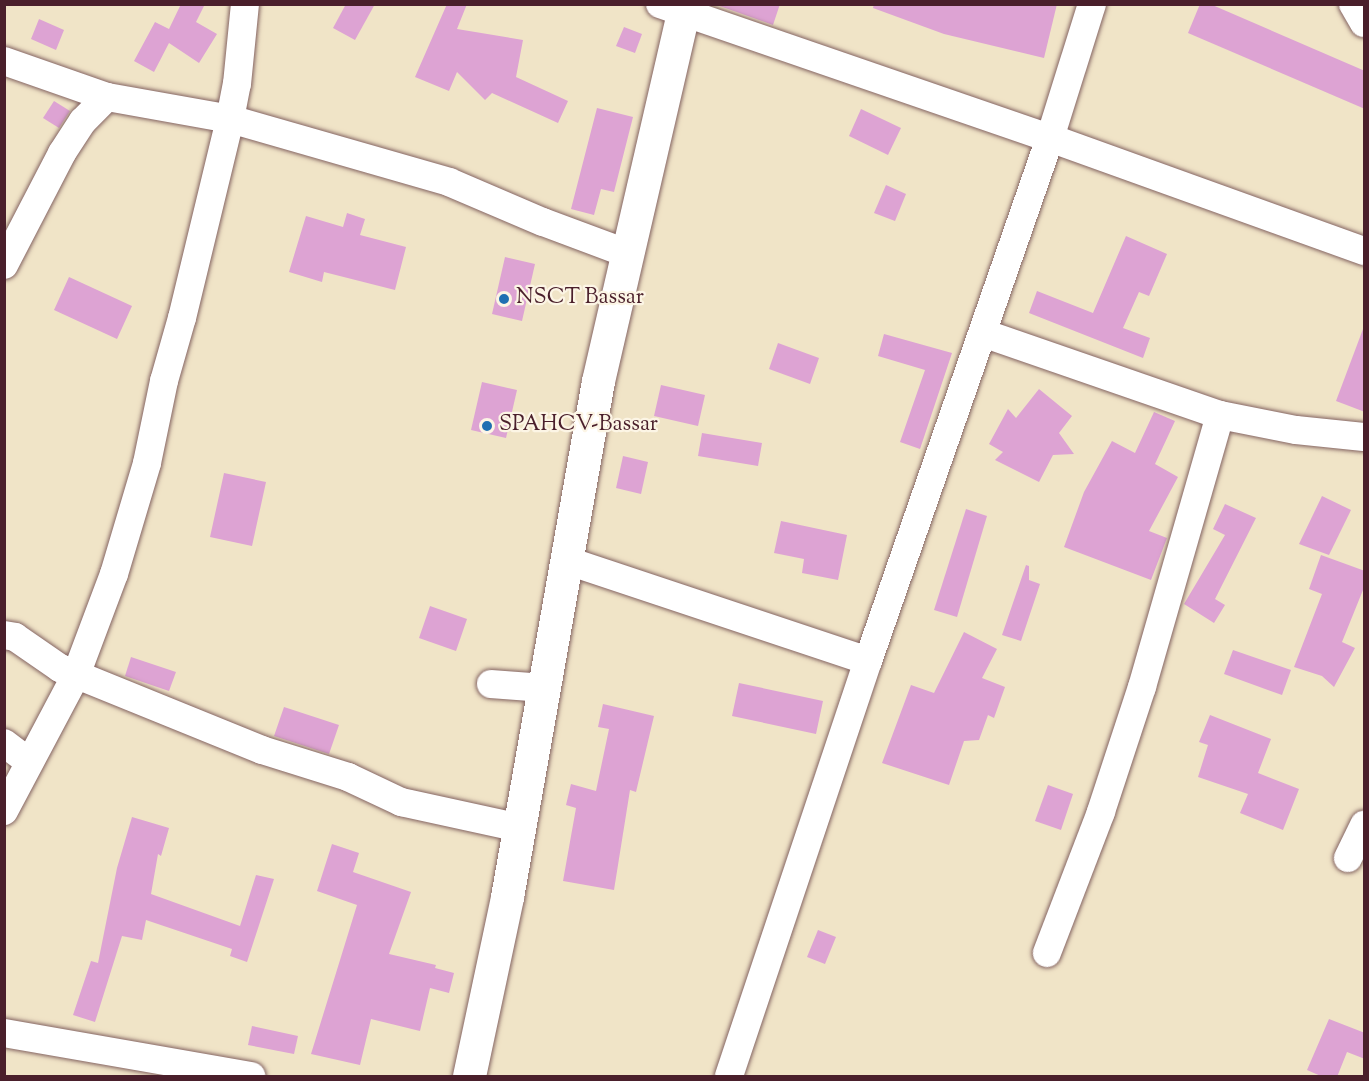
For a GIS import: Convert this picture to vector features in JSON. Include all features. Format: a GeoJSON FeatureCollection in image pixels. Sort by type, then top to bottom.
{"type":"FeatureCollection","features":[{"type":"Feature","properties":{"kind":"main road"},"geometry":{"type":"LineString","coordinates":[[469,1077],[519,828],[598,381],[676,8]]}},
{"type":"Feature","properties":{"kind":"street"},"geometry":{"type":"LineString","coordinates":[[4,811],[76,675],[114,574],[147,463],[164,381],[182,318],[230,119],[237,84],[245,4]]}},
{"type":"Feature","properties":{"kind":"street"},"geometry":{"type":"LineString","coordinates":[[729,1077],[868,660],[1050,138],[1092,4]]}},
{"type":"Feature","properties":{"kind":"street"},"geometry":{"type":"LineString","coordinates":[[1353,4],[1365,22]]}},
{"type":"Feature","properties":{"kind":"street"},"geometry":{"type":"LineString","coordinates":[[676,8],[1365,251]]}},
{"type":"Feature","properties":{"kind":"street"},"geometry":{"type":"LineString","coordinates":[[4,61],[107,97],[230,119],[449,182],[543,222],[626,253]]}},
{"type":"Feature","properties":{"kind":"street"},"geometry":{"type":"LineString","coordinates":[[4,265],[62,153],[83,121],[107,97]]}},
{"type":"Feature","properties":{"kind":"street"},"geometry":{"type":"LineString","coordinates":[[983,333],[1220,415],[1296,430],[1365,437]]}},
{"type":"Feature","properties":{"kind":"street"},"geometry":{"type":"LineString","coordinates":[[1047,953],[1101,812],[1142,687],[1220,415]]}},
{"type":"Feature","properties":{"kind":"street"},"geometry":{"type":"LineString","coordinates":[[568,561],[868,660]]}},
{"type":"Feature","properties":{"kind":"street"},"geometry":{"type":"LineString","coordinates":[[4,635],[15,638],[42,658],[76,675],[262,750],[348,777],[401,802],[519,828]]}},
{"type":"Feature","properties":{"kind":"street"},"geometry":{"type":"LineString","coordinates":[[491,684],[544,688]]}},
{"type":"Feature","properties":{"kind":"street"},"geometry":{"type":"LineString","coordinates":[[4,743],[29,762]]}},
{"type":"Feature","properties":{"kind":"street"},"geometry":{"type":"LineString","coordinates":[[1348,858],[1365,825]]}},
{"type":"Feature","properties":{"kind":"street"},"geometry":{"type":"LineString","coordinates":[[4,1033],[251,1077]]}},
{"type":"Feature","properties":{"kind":"building"},"geometry":{"type":"Polygon","coordinates":[[[181,4],[205,4],[196,22],[217,34],[199,63],[169,43],[154,72],[134,61],[155,22],[169,29],[181,4]]]}},
{"type":"Feature","properties":{"kind":"building"},"geometry":{"type":"Polygon","coordinates":[[[346,4],[375,4],[355,40],[333,28],[346,4]]]}},
{"type":"Feature","properties":{"kind":"building"},"geometry":{"type":"Polygon","coordinates":[[[447,4],[467,4],[457,29],[523,40],[516,77],[568,101],[558,123],[492,93],[485,100],[457,72],[449,91],[415,77],[447,4]]]}},
{"type":"Feature","properties":{"kind":"building"},"geometry":{"type":"Polygon","coordinates":[[[714,4],[780,4],[773,25],[714,4]]]}},
{"type":"Feature","properties":{"kind":"building"},"geometry":{"type":"Polygon","coordinates":[[[874,4],[1057,4],[1044,58],[944,34],[873,8],[874,4]]]}},
{"type":"Feature","properties":{"kind":"building"},"geometry":{"type":"Polygon","coordinates":[[[1200,4],[1210,4],[1365,71],[1365,109],[1188,33],[1200,4]]]}},
{"type":"Feature","properties":{"kind":"building"},"geometry":{"type":"Polygon","coordinates":[[[39,19],[64,30],[56,50],[31,39],[39,19]]]}},
{"type":"Feature","properties":{"kind":"building"},"geometry":{"type":"Polygon","coordinates":[[[624,27],[642,34],[635,53],[616,46],[624,27]]]}},
{"type":"Feature","properties":{"kind":"building"},"geometry":{"type":"Polygon","coordinates":[[[54,101],[70,111],[59,128],[43,118],[54,101]]]}},
{"type":"Feature","properties":{"kind":"building"},"geometry":{"type":"Polygon","coordinates":[[[597,108],[633,117],[614,192],[601,189],[594,215],[571,209],[597,108]]]}},
{"type":"Feature","properties":{"kind":"building"},"geometry":{"type":"Polygon","coordinates":[[[861,109],[901,128],[888,155],[849,136],[861,109]]]}},
{"type":"Feature","properties":{"kind":"building"},"geometry":{"type":"Polygon","coordinates":[[[886,185],[906,194],[895,221],[874,213],[886,185]]]}},
{"type":"Feature","properties":{"kind":"building"},"geometry":{"type":"Polygon","coordinates":[[[347,213],[365,219],[360,235],[406,247],[395,290],[324,272],[322,282],[289,272],[306,216],[343,227],[347,213]]]}},
{"type":"Feature","properties":{"kind":"building"},"geometry":{"type":"Polygon","coordinates":[[[1126,236],[1167,254],[1149,296],[1139,292],[1123,328],[1150,338],[1143,358],[1029,313],[1037,291],[1093,313],[1126,236]]]}},
{"type":"Feature","properties":{"kind":"building"},"geometry":{"type":"Polygon","coordinates":[[[505,257],[535,264],[522,321],[492,314],[505,257]]]}},
{"type":"Feature","properties":{"kind":"building"},"geometry":{"type":"Polygon","coordinates":[[[69,277],[132,306],[117,339],[54,310],[69,277]]]}},
{"type":"Feature","properties":{"kind":"building"},"geometry":{"type":"Polygon","coordinates":[[[1363,329],[1365,330],[1365,412],[1336,401],[1363,329]]]}},
{"type":"Feature","properties":{"kind":"building"},"geometry":{"type":"Polygon","coordinates":[[[884,334],[952,353],[920,449],[900,442],[925,370],[878,356],[884,334]]]}},
{"type":"Feature","properties":{"kind":"building"},"geometry":{"type":"Polygon","coordinates":[[[778,343],[819,358],[810,384],[769,369],[778,343]]]}},
{"type":"Feature","properties":{"kind":"building"},"geometry":{"type":"Polygon","coordinates":[[[482,382],[517,390],[506,438],[471,430],[482,382]]]}},
{"type":"Feature","properties":{"kind":"building"},"geometry":{"type":"Polygon","coordinates":[[[661,385],[705,395],[698,426],[654,416],[661,385]]]}},
{"type":"Feature","properties":{"kind":"building"},"geometry":{"type":"Polygon","coordinates":[[[1039,389],[1072,416],[1059,433],[1074,454],[1053,455],[1039,482],[995,460],[1003,452],[989,444],[1008,409],[1016,418],[1039,389]]]}},
{"type":"Feature","properties":{"kind":"building"},"geometry":{"type":"Polygon","coordinates":[[[1154,412],[1175,421],[1155,464],[1178,477],[1149,531],[1167,538],[1151,580],[1064,547],[1084,492],[1112,441],[1135,453],[1154,412]]]}},
{"type":"Feature","properties":{"kind":"building"},"geometry":{"type":"Polygon","coordinates":[[[702,433],[762,443],[758,466],[698,456],[702,433]]]}},
{"type":"Feature","properties":{"kind":"building"},"geometry":{"type":"Polygon","coordinates":[[[623,456],[648,462],[641,494],[616,488],[623,456]]]}},
{"type":"Feature","properties":{"kind":"building"},"geometry":{"type":"Polygon","coordinates":[[[224,473],[266,482],[252,546],[210,537],[224,473]]]}},
{"type":"Feature","properties":{"kind":"building"},"geometry":{"type":"Polygon","coordinates":[[[1322,496],[1351,510],[1329,555],[1299,544],[1322,496]]]}},
{"type":"Feature","properties":{"kind":"building"},"geometry":{"type":"Polygon","coordinates":[[[1225,504],[1256,518],[1215,599],[1225,605],[1214,623],[1184,604],[1225,535],[1213,529],[1225,504]]]}},
{"type":"Feature","properties":{"kind":"building"},"geometry":{"type":"Polygon","coordinates":[[[966,509],[987,516],[957,617],[934,610],[966,509]]]}},
{"type":"Feature","properties":{"kind":"building"},"geometry":{"type":"Polygon","coordinates":[[[781,521],[847,535],[838,580],[802,573],[804,559],[774,553],[781,521]]]}},
{"type":"Feature","properties":{"kind":"building"},"geometry":{"type":"Polygon","coordinates":[[[1321,555],[1365,571],[1365,585],[1342,642],[1355,648],[1334,687],[1322,676],[1294,667],[1322,594],[1309,589],[1321,555]]]}},
{"type":"Feature","properties":{"kind":"building"},"geometry":{"type":"Polygon","coordinates":[[[1026,565],[1029,566],[1029,580],[1040,584],[1021,641],[1002,635],[1026,565]]]}},
{"type":"Feature","properties":{"kind":"building"},"geometry":{"type":"Polygon","coordinates":[[[430,606],[467,619],[456,651],[419,638],[430,606]]]}},
{"type":"Feature","properties":{"kind":"building"},"geometry":{"type":"Polygon","coordinates":[[[964,632],[997,649],[982,678],[1005,687],[994,718],[988,715],[979,740],[964,741],[949,785],[882,763],[911,685],[934,693],[964,632]]]}},
{"type":"Feature","properties":{"kind":"building"},"geometry":{"type":"Polygon","coordinates":[[[1233,650],[1291,670],[1282,695],[1224,674],[1233,650]]]}},
{"type":"Feature","properties":{"kind":"building"},"geometry":{"type":"Polygon","coordinates":[[[131,657],[176,672],[169,691],[125,676],[131,657]]]}},
{"type":"Feature","properties":{"kind":"building"},"geometry":{"type":"Polygon","coordinates":[[[739,683],[823,701],[816,734],[732,716],[739,683]]]}},
{"type":"Feature","properties":{"kind":"building"},"geometry":{"type":"Polygon","coordinates":[[[603,704],[654,716],[636,792],[630,790],[614,890],[563,881],[576,808],[566,805],[571,784],[596,791],[609,729],[598,727],[603,704]]]}},
{"type":"Feature","properties":{"kind":"building"},"geometry":{"type":"Polygon","coordinates":[[[284,707],[339,725],[329,754],[274,736],[284,707]]]}},
{"type":"Feature","properties":{"kind":"building"},"geometry":{"type":"Polygon","coordinates":[[[1210,715],[1271,739],[1258,773],[1299,789],[1283,830],[1240,813],[1248,794],[1198,777],[1208,745],[1199,742],[1210,715]]]}},
{"type":"Feature","properties":{"kind":"building"},"geometry":{"type":"Polygon","coordinates":[[[1048,785],[1073,794],[1061,830],[1035,821],[1048,785]]]}},
{"type":"Feature","properties":{"kind":"building"},"geometry":{"type":"Polygon","coordinates":[[[132,817],[169,828],[161,856],[158,854],[151,894],[240,926],[256,875],[274,879],[247,962],[230,956],[232,949],[146,920],[142,940],[122,936],[95,1022],[73,1015],[91,961],[98,963],[117,868],[132,817]]]}},
{"type":"Feature","properties":{"kind":"building"},"geometry":{"type":"Polygon","coordinates":[[[332,844],[359,853],[353,872],[411,892],[389,954],[436,965],[435,968],[454,973],[449,993],[430,988],[420,1031],[371,1019],[360,1065],[311,1054],[357,905],[317,891],[332,844]]]}},
{"type":"Feature","properties":{"kind":"building"},"geometry":{"type":"Polygon","coordinates":[[[818,930],[836,937],[825,964],[807,957],[818,930]]]}},
{"type":"Feature","properties":{"kind":"building"},"geometry":{"type":"Polygon","coordinates":[[[1329,1019],[1365,1033],[1365,1059],[1347,1052],[1337,1077],[1323,1077],[1307,1070],[1329,1019]]]}},
{"type":"Feature","properties":{"kind":"building"},"geometry":{"type":"Polygon","coordinates":[[[252,1026],[298,1036],[294,1054],[248,1045],[252,1026]]]}},
{"type":"Feature","properties":{"kind":"place","name":"NSCT Bassar"},"geometry":{"type":"Point","coordinates":[504,299]}},
{"type":"Feature","properties":{"kind":"place","name":"SPAHCV-Bassar"},"geometry":{"type":"Point","coordinates":[487,426]}}]}
